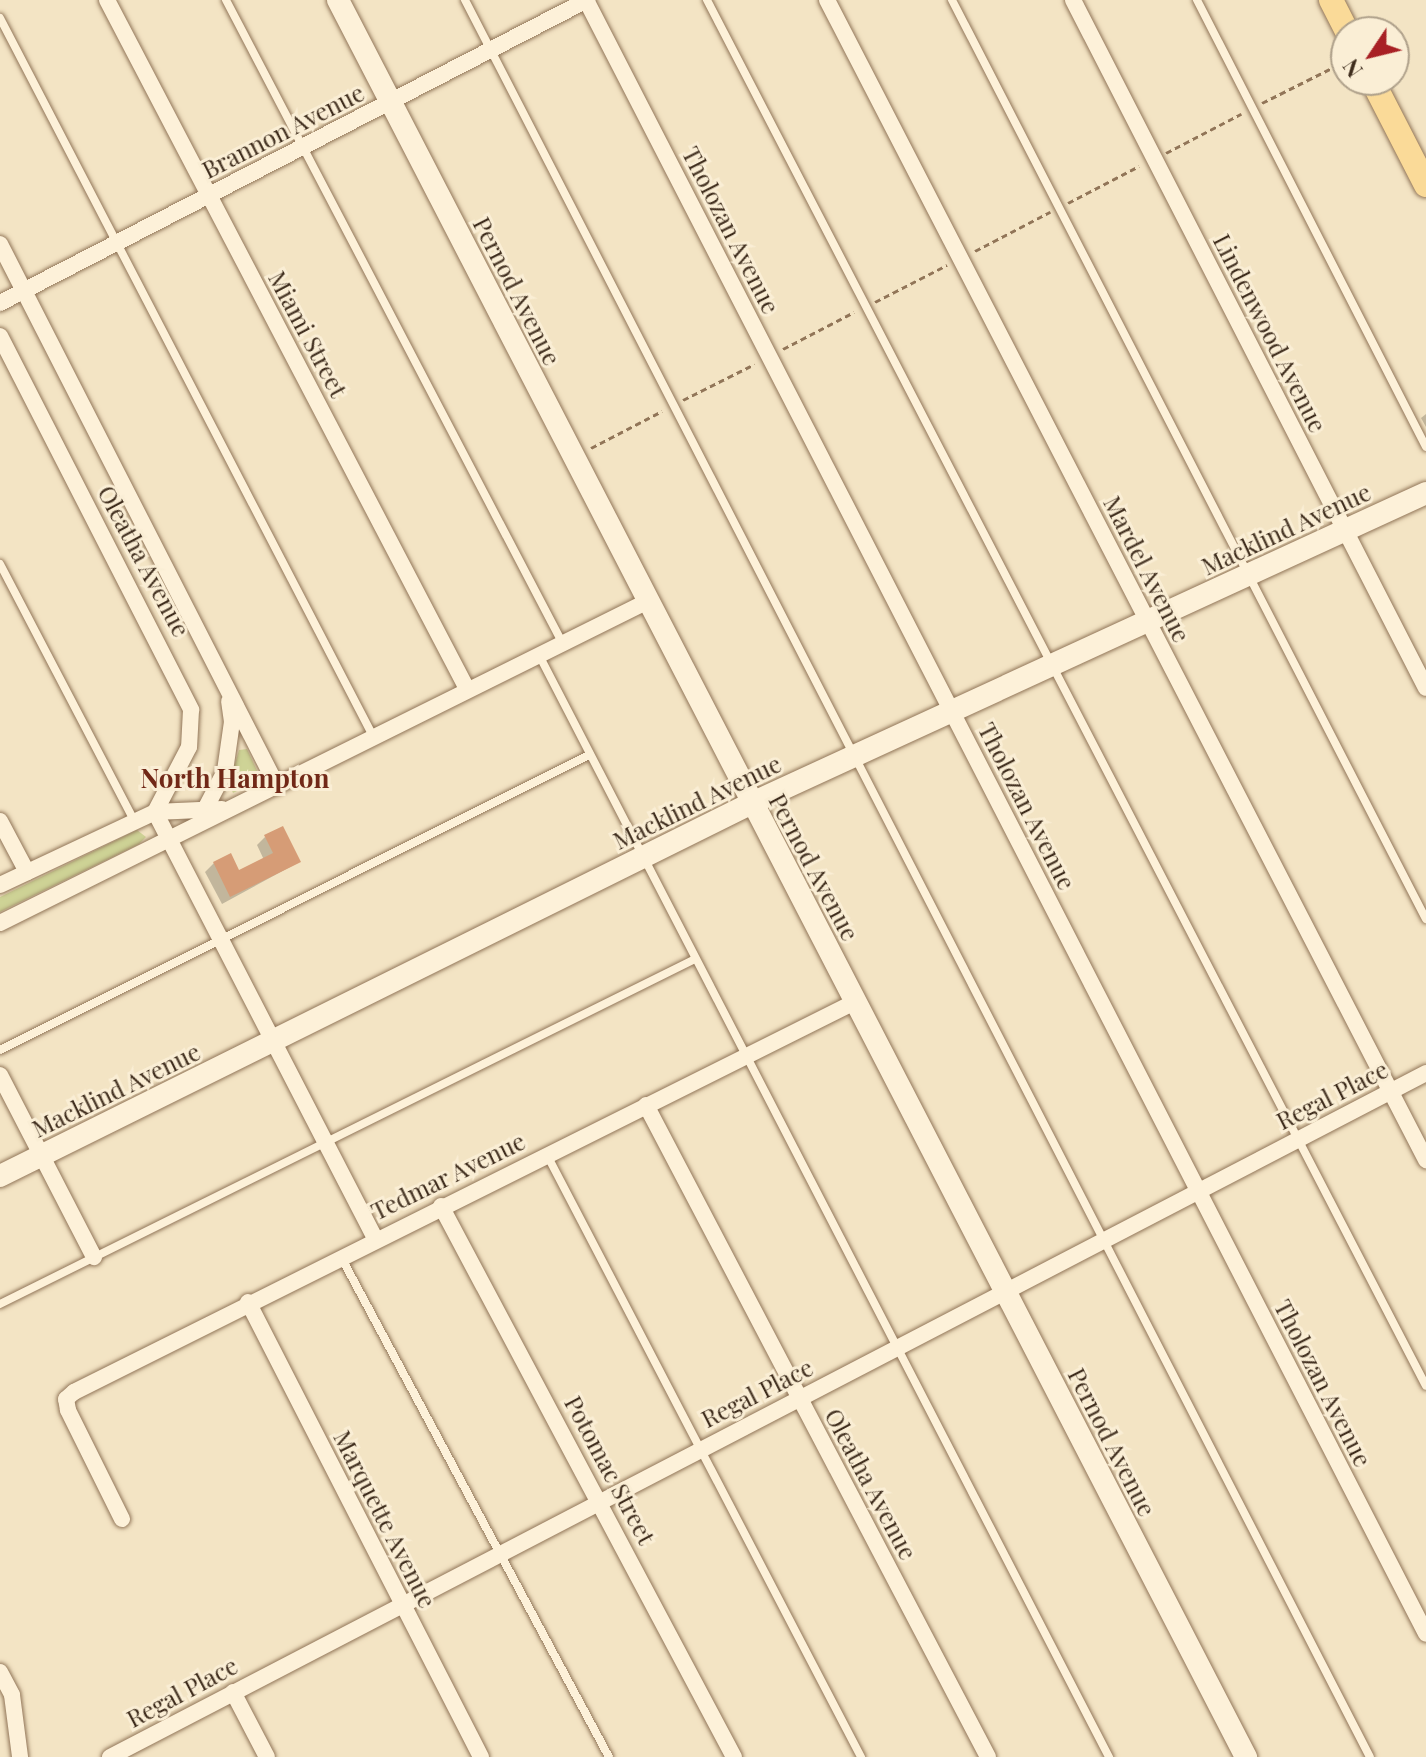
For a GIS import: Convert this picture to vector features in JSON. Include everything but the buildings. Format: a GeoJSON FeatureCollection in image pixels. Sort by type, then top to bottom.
{"type":"FeatureCollection","features":[{"type":"Feature","properties":{"kind":"main road"},"geometry":{"type":"LineString","coordinates":[[1380,96],[1426,185]]}},
{"type":"Feature","properties":{"kind":"street","name":"Miami Street"},"geometry":{"type":"LineString","coordinates":[[107,0],[467,689]]}},
{"type":"Feature","properties":{"kind":"street","name":"Pernod Avenue"},"geometry":{"type":"LineString","coordinates":[[338,0],[1246,1757]]}},
{"type":"Feature","properties":{"kind":"street","name":"Brannon Avenue"},"geometry":{"type":"LineString","coordinates":[[0,303],[587,0]]}},
{"type":"Feature","properties":{"kind":"street","name":"Tholozan Avenue"},"geometry":{"type":"LineString","coordinates":[[587,0],[1426,1634]]}},
{"type":"Feature","properties":{"kind":"street","name":"Mardel Avenue"},"geometry":{"type":"LineString","coordinates":[[827,0],[1426,1160]]}},
{"type":"Feature","properties":{"kind":"street","name":"Lindenwood Avenue"},"geometry":{"type":"LineString","coordinates":[[1073,0],[1426,688]]}},
{"type":"Feature","properties":{"kind":"street","name":"Oleatha Avenue"},"geometry":{"type":"LineString","coordinates":[[0,244],[277,786]]}},
{"type":"Feature","properties":{"kind":"street","name":"Oleatha Avenue"},"geometry":{"type":"LineString","coordinates":[[0,336],[191,710],[189,747],[174,783],[155,812]]}},
{"type":"Feature","properties":{"kind":"street","name":"Macklind Avenue"},"geometry":{"type":"LineString","coordinates":[[0,1176],[752,803],[1426,493]]}},
{"type":"Feature","properties":{"kind":"street"},"geometry":{"type":"LineString","coordinates":[[0,923],[648,601]]}},
{"type":"Feature","properties":{"kind":"street","name":"Oleatha Avenue"},"geometry":{"type":"LineString","coordinates":[[187,830],[206,811],[225,771],[230,705],[221,676]]}},
{"type":"Feature","properties":{"kind":"street"},"geometry":{"type":"LineString","coordinates":[[0,885],[155,812],[206,811],[235,806]]}},
{"type":"Feature","properties":{"kind":"street"},"geometry":{"type":"LineString","coordinates":[[155,812],[375,1239]]}},
{"type":"Feature","properties":{"kind":"street"},"geometry":{"type":"LineString","coordinates":[[0,821],[27,872]]}},
{"type":"Feature","properties":{"kind":"street","name":"Tedmar Avenue"},"geometry":{"type":"LineString","coordinates":[[122,1519],[66,1399],[248,1302],[855,1002]]}},
{"type":"Feature","properties":{"kind":"street","name":"Regal Place"},"geometry":{"type":"LineString","coordinates":[[110,1757],[402,1608],[600,1500],[1006,1294],[1426,1073]]}},
{"type":"Feature","properties":{"kind":"street"},"geometry":{"type":"LineString","coordinates":[[0,1075],[94,1257]]}},
{"type":"Feature","properties":{"kind":"street","name":"Oleatha Avenue"},"geometry":{"type":"LineString","coordinates":[[646,1105],[988,1757]]}},
{"type":"Feature","properties":{"kind":"street","name":"Potomac Street"},"geometry":{"type":"LineString","coordinates":[[441,1206],[734,1757]]}},
{"type":"Feature","properties":{"kind":"street","name":"Marquette Avenue"},"geometry":{"type":"LineString","coordinates":[[248,1302],[402,1608],[481,1757]]}},
{"type":"Feature","properties":{"kind":"street"},"geometry":{"type":"LineString","coordinates":[[0,1672],[12,1695],[20,1757]]}},
{"type":"Feature","properties":{"kind":"street"},"geometry":{"type":"LineString","coordinates":[[233,1692],[267,1757]]}},
{"type":"Feature","properties":{"kind":"lane"},"geometry":{"type":"LineString","coordinates":[[226,0],[563,644]]}},
{"type":"Feature","properties":{"kind":"lane"},"geometry":{"type":"LineString","coordinates":[[465,0],[852,757],[1370,1757]]}},
{"type":"Feature","properties":{"kind":"lane"},"geometry":{"type":"LineString","coordinates":[[707,0],[1426,1386]]}},
{"type":"Feature","properties":{"kind":"lane"},"geometry":{"type":"LineString","coordinates":[[952,0],[1426,919]]}},
{"type":"Feature","properties":{"kind":"lane"},"geometry":{"type":"LineString","coordinates":[[1197,0],[1426,447]]}},
{"type":"Feature","properties":{"kind":"lane"},"geometry":{"type":"LineString","coordinates":[[0,18],[373,736]]}},
{"type":"Feature","properties":{"kind":"lane"},"geometry":{"type":"LineString","coordinates":[[0,564],[134,820]]}},
{"type":"Feature","properties":{"kind":"lane"},"geometry":{"type":"LineString","coordinates":[[539,655],[1109,1757]]}},
{"type":"Feature","properties":{"kind":"lane"},"geometry":{"type":"LineString","coordinates":[[0,1050],[589,755]]}},
{"type":"Feature","properties":{"kind":"lane"},"geometry":{"type":"LineString","coordinates":[[0,1304],[695,959]]}},
{"type":"Feature","properties":{"kind":"lane"},"geometry":{"type":"LineString","coordinates":[[546,1154],[861,1757]]}},
{"type":"Feature","properties":{"kind":"lane"},"geometry":{"type":"LineString","coordinates":[[340,1256],[503,1553],[609,1757]]}},
{"type":"Feature","properties":{"kind":"green space"},"geometry":{"type":"Polygon","coordinates":[[[247,749],[261,779],[233,793],[229,784],[239,750],[247,749]]]}},
{"type":"Feature","properties":{"kind":"green space"},"geometry":{"type":"Polygon","coordinates":[[[137,830],[146,837],[139,844],[0,912],[0,897],[137,830]]]}},
{"type":"Feature","properties":{"kind":"district","name":"North Hampton"},"geometry":{"type":"Point","coordinates":[235,778]}}]}
